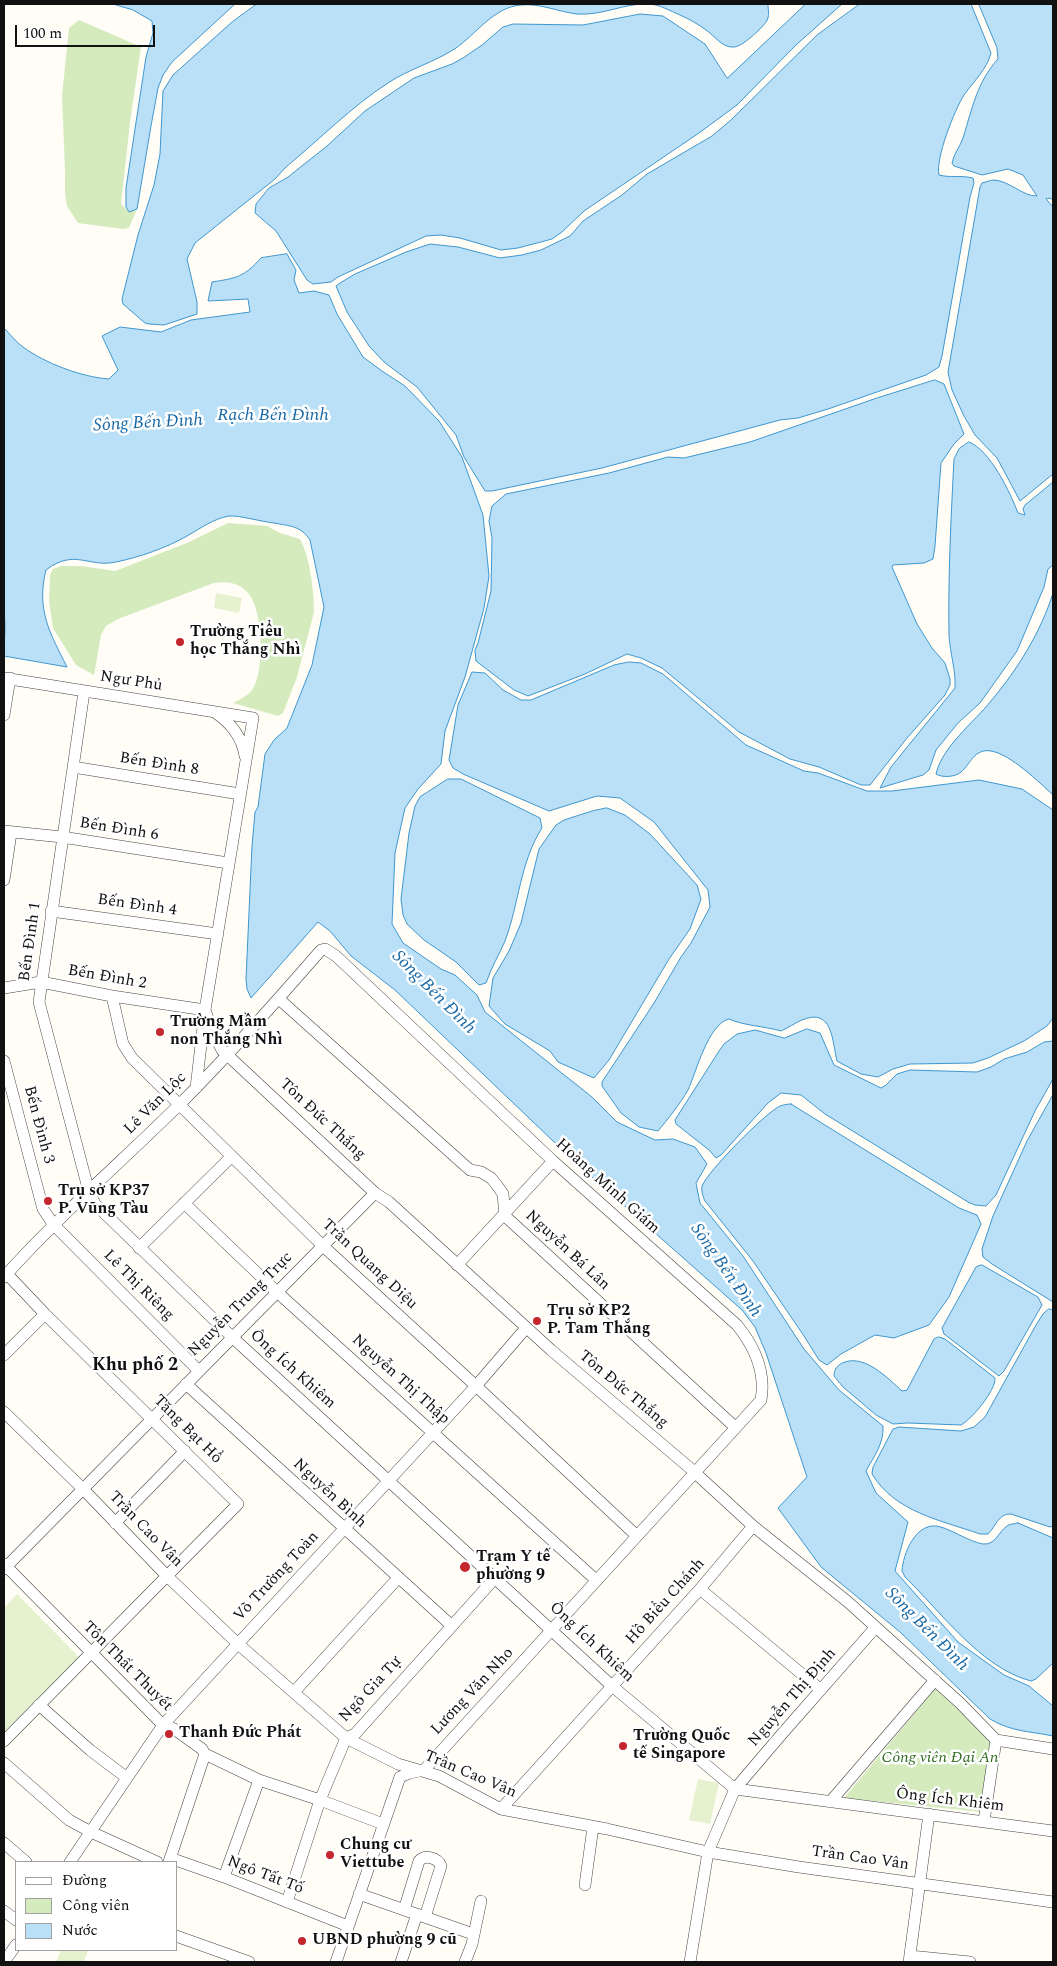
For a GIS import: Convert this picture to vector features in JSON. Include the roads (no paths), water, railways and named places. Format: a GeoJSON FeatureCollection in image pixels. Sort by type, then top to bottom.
{"type":"FeatureCollection","features":[{"type":"Feature","properties":{"kind":"street","name":"Ngư Phủ"},"geometry":{"type":"LineString","coordinates":[[7,678],[253,718],[246,760]]}},
{"type":"Feature","properties":{"kind":"street"},"geometry":{"type":"LineString","coordinates":[[4,714],[7,678]]}},
{"type":"Feature","properties":{"kind":"street","name":"Bến Đình 1"},"geometry":{"type":"LineString","coordinates":[[84,692],[39,1002],[88,1192]]}},
{"type":"Feature","properties":{"kind":"street"},"geometry":{"type":"LineString","coordinates":[[196,1088],[205,1010],[246,760],[244,749],[237,733],[231,725],[214,712]]}},
{"type":"Feature","properties":{"kind":"street","name":"Bến Đình 8"},"geometry":{"type":"LineString","coordinates":[[73,767],[240,794]]}},
{"type":"Feature","properties":{"kind":"street"},"geometry":{"type":"LineString","coordinates":[[4,880],[7,832]]}},
{"type":"Feature","properties":{"kind":"street","name":"Bến Đình 6"},"geometry":{"type":"LineString","coordinates":[[7,832],[62,838],[228,863]]}},
{"type":"Feature","properties":{"kind":"street","name":"Bến Đình 4"},"geometry":{"type":"LineString","coordinates":[[52,911],[218,934]]}},
{"type":"Feature","properties":{"kind":"street","name":"Lê Văn Lộc"},"geometry":{"type":"LineString","coordinates":[[5,1275],[53,1224],[196,1088],[279,999],[321,950],[325,949]]}},
{"type":"Feature","properties":{"kind":"street","name":"Hoàng Minh Giám"},"geometry":{"type":"LineString","coordinates":[[325,949],[336,956],[553,1161],[743,1333],[754,1352],[760,1370],[762,1394],[760,1400],[695,1473]]}},
{"type":"Feature","properties":{"kind":"street","name":"Bến Đình 2"},"geometry":{"type":"LineString","coordinates":[[4,988],[41,982],[112,996],[205,1010]]}},
{"type":"Feature","properties":{"kind":"street","name":"Trần Quang Diệu"},"geometry":{"type":"LineString","coordinates":[[112,996],[125,1049],[132,1058],[323,1246],[637,1536]]}},
{"type":"Feature","properties":{"kind":"street","name":"Nguyễn Bá Lân"},"geometry":{"type":"LineString","coordinates":[[279,999],[470,1170],[481,1172],[491,1178],[503,1194],[504,1216],[735,1427]]}},
{"type":"Feature","properties":{"kind":"street","name":"Tôn Đức Thắng"},"geometry":{"type":"LineString","coordinates":[[205,1010],[222,1050],[375,1193],[389,1202],[526,1328],[695,1473],[753,1526],[826,1584],[935,1680],[996,1740]]}},
{"type":"Feature","properties":{"kind":"street","name":"Bến Đình 3"},"geometry":{"type":"LineString","coordinates":[[4,1061],[43,1209],[53,1224]]}},
{"type":"Feature","properties":{"kind":"street"},"geometry":{"type":"LineString","coordinates":[[139,1248],[231,1157]]}},
{"type":"Feature","properties":{"kind":"street"},"geometry":{"type":"LineString","coordinates":[[457,1265],[553,1161]]}},
{"type":"Feature","properties":{"kind":"street","name":"Ông Ích Khiêm"},"geometry":{"type":"LineString","coordinates":[[88,1192],[95,1204],[232,1337],[612,1686],[735,1789],[1053,1831]]}},
{"type":"Feature","properties":{"kind":"street","name":"Nguyễn Trung Trực"},"geometry":{"type":"LineString","coordinates":[[4,1566],[83,1489],[375,1193]]}},
{"type":"Feature","properties":{"kind":"street","name":"Nguyễn Thị Thập"},"geometry":{"type":"LineString","coordinates":[[184,1203],[277,1292],[596,1580]]}},
{"type":"Feature","properties":{"kind":"street","name":"Lê Thị Riêng"},"geometry":{"type":"LineString","coordinates":[[53,1224],[199,1371]]}},
{"type":"Feature","properties":{"kind":"street","name":"Tăng Bạt Hổ"},"geometry":{"type":"LineString","coordinates":[[5,1275],[238,1504],[167,1576]]}},
{"type":"Feature","properties":{"kind":"street"},"geometry":{"type":"LineString","coordinates":[[4,1355],[45,1314]]}},
{"type":"Feature","properties":{"kind":"street","name":"Võ Trường Toản"},"geometry":{"type":"LineString","coordinates":[[71,1861],[163,1726],[388,1479],[476,1386],[526,1328]]}},
{"type":"Feature","properties":{"kind":"street","name":"Nguyễn Bình"},"geometry":{"type":"LineString","coordinates":[[186,1384],[343,1529],[452,1626]]}},
{"type":"Feature","properties":{"kind":"street","name":"Trần Cao Vân"},"geometry":{"type":"LineString","coordinates":[[4,1412],[237,1644],[346,1738],[398,1764],[424,1770],[439,1776],[501,1809],[708,1852],[1053,1902]]}},
{"type":"Feature","properties":{"kind":"street"},"geometry":{"type":"LineString","coordinates":[[115,1523],[185,1451]]}},
{"type":"Feature","properties":{"kind":"street","name":"Lương Văn Nho"},"geometry":{"type":"LineString","coordinates":[[336,1962],[400,1778],[410,1772],[424,1770],[695,1473]]}},
{"type":"Feature","properties":{"kind":"street","name":"Hồ Biểu Chánh"},"geometry":{"type":"LineString","coordinates":[[501,1809],[700,1589],[753,1526]]}},
{"type":"Feature","properties":{"kind":"street","name":"Tôn Thất Thuyết"},"geometry":{"type":"LineString","coordinates":[[4,1566],[163,1726],[174,1729],[205,1754],[259,1780],[384,1824]]}},
{"type":"Feature","properties":{"kind":"street"},"geometry":{"type":"LineString","coordinates":[[4,1741],[167,1576]]}},
{"type":"Feature","properties":{"kind":"street"},"geometry":{"type":"LineString","coordinates":[[294,1692],[398,1578]]}},
{"type":"Feature","properties":{"kind":"street","name":"Ngô Gia Tự"},"geometry":{"type":"LineString","coordinates":[[287,1902],[320,1800],[346,1738],[355,1734],[495,1578]]}},
{"type":"Feature","properties":{"kind":"street"},"geometry":{"type":"LineString","coordinates":[[700,1589],[821,1690]]}},
{"type":"Feature","properties":{"kind":"street","name":"Nguyễn Thị Định"},"geometry":{"type":"LineString","coordinates":[[690,1962],[708,1852],[735,1789],[875,1628]]}},
{"type":"Feature","properties":{"kind":"street"},"geometry":{"type":"LineString","coordinates":[[830,1802],[935,1680]]}},
{"type":"Feature","properties":{"kind":"street"},"geometry":{"type":"LineString","coordinates":[[39,1706],[90,1750],[127,1778]]}},
{"type":"Feature","properties":{"kind":"street"},"geometry":{"type":"LineString","coordinates":[[984,1821],[996,1740],[1053,1749]]}},
{"type":"Feature","properties":{"kind":"street"},"geometry":{"type":"LineString","coordinates":[[169,1860],[205,1754]]}},
{"type":"Feature","properties":{"kind":"street"},"geometry":{"type":"LineString","coordinates":[[4,1762],[63,1815],[91,1832],[155,1861]]}},
{"type":"Feature","properties":{"kind":"street"},"geometry":{"type":"LineString","coordinates":[[224,1877],[259,1780]]}},
{"type":"Feature","properties":{"kind":"street"},"geometry":{"type":"LineString","coordinates":[[929,1814],[910,1959],[970,1962]]}},
{"type":"Feature","properties":{"kind":"street"},"geometry":{"type":"LineString","coordinates":[[584,1885],[593,1827]]}},
{"type":"Feature","properties":{"kind":"street"},"geometry":{"type":"LineString","coordinates":[[4,1843],[25,1861]]}},
{"type":"Feature","properties":{"kind":"street"},"geometry":{"type":"LineString","coordinates":[[401,1962],[441,1866],[438,1861],[426,1857],[419,1861],[404,1910]]}},
{"type":"Feature","properties":{"kind":"street","name":"Ngô Tất Tố"},"geometry":{"type":"LineString","coordinates":[[178,1863],[224,1877],[348,1926]]}},
{"type":"Feature","properties":{"kind":"street"},"geometry":{"type":"LineString","coordinates":[[359,1894],[473,1934]]}},
{"type":"Feature","properties":{"kind":"street"},"geometry":{"type":"LineString","coordinates":[[465,1962],[481,1901]]}},
{"type":"Feature","properties":{"kind":"street"},"geometry":{"type":"LineString","coordinates":[[4,1911],[15,1919]]}},
{"type":"Feature","properties":{"kind":"street"},"geometry":{"type":"LineString","coordinates":[[178,1937],[249,1962]]}},
{"type":"Feature","properties":{"kind":"street"},"geometry":{"type":"LineString","coordinates":[[4,1962],[15,1946]]}},
{"type":"Feature","properties":{"kind":"water"},"geometry":{"type":"Polygon","coordinates":[[[113,4],[235,4],[172,62],[163,75],[158,88],[137,209],[129,212],[126,207],[126,188],[146,57],[153,33],[152,21],[133,10],[113,4]]]}},
{"type":"Feature","properties":{"kind":"water"},"geometry":{"type":"Polygon","coordinates":[[[257,4],[639,4],[586,14],[570,13],[535,5],[511,7],[494,16],[456,48],[396,78],[374,92],[286,167],[275,179],[195,243],[187,259],[197,302],[197,314],[164,325],[145,323],[123,304],[122,299],[138,235],[154,185],[160,154],[163,91],[173,75],[232,22],[257,4]]]}},
{"type":"Feature","properties":{"kind":"water"},"geometry":{"type":"Polygon","coordinates":[[[652,4],[768,4],[768,16],[764,25],[751,37],[742,44],[730,47],[722,44],[706,30],[690,20],[652,4]]]}},
{"type":"Feature","properties":{"kind":"water"},"geometry":{"type":"Polygon","coordinates":[[[806,4],[842,4],[796,45],[737,105],[584,211],[552,239],[518,248],[501,250],[460,238],[441,235],[426,236],[331,282],[313,284],[307,280],[276,231],[255,213],[256,204],[269,188],[288,177],[327,146],[365,111],[414,78],[463,58],[503,27],[513,24],[583,25],[640,14],[663,16],[705,44],[727,78],[806,4]]]}},
{"type":"Feature","properties":{"kind":"water"},"geometry":{"type":"Polygon","coordinates":[[[860,4],[971,4],[991,53],[983,70],[960,102],[951,122],[940,158],[939,175],[973,178],[974,183],[939,367],[926,375],[798,418],[780,420],[602,468],[485,491],[464,457],[456,435],[417,387],[384,362],[369,346],[347,312],[336,286],[355,274],[430,244],[458,247],[500,258],[541,250],[570,236],[583,221],[622,195],[647,174],[712,136],[731,120],[817,35],[860,4]]]}},
{"type":"Feature","properties":{"kind":"water"},"geometry":{"type":"Polygon","coordinates":[[[979,4],[1053,4],[1053,200],[1050,198],[1046,199],[1053,207],[1053,474],[1020,501],[997,458],[975,435],[964,416],[952,390],[948,372],[982,183],[993,180],[1000,181],[1026,194],[1037,196],[1023,175],[1008,169],[982,175],[954,166],[952,163],[963,138],[980,86],[998,59],[997,48],[979,4]]]}},
{"type":"Feature","properties":{"kind":"water","name":"Rạch Bến Đình"},"geometry":{"type":"Polygon","coordinates":[[[287,254],[296,270],[294,280],[299,293],[314,291],[329,295],[337,314],[363,357],[405,386],[439,421],[462,457],[483,515],[489,576],[484,608],[465,677],[445,731],[441,764],[418,789],[405,808],[395,853],[392,924],[403,943],[441,969],[455,975],[477,995],[485,1012],[592,1097],[617,1122],[655,1140],[673,1139],[695,1147],[707,1164],[696,1183],[700,1203],[743,1256],[804,1349],[839,1390],[883,1426],[882,1439],[866,1471],[876,1493],[908,1522],[895,1571],[958,1642],[1004,1675],[1029,1686],[1053,1706],[1053,1736],[1013,1729],[990,1719],[900,1632],[821,1567],[778,1508],[807,1477],[766,1353],[755,1327],[742,1310],[575,1162],[395,990],[351,956],[330,931],[318,922],[251,998],[247,989],[246,979],[252,846],[255,812],[258,807],[265,754],[274,740],[287,728],[312,665],[324,607],[310,540],[307,535],[299,529],[290,526],[229,516],[212,522],[153,552],[134,558],[106,563],[74,559],[65,560],[46,570],[43,597],[46,621],[67,667],[4,656],[4,328],[20,345],[42,358],[75,372],[109,379],[118,370],[102,336],[120,327],[161,332],[191,320],[250,312],[248,299],[208,301],[212,282],[240,276],[261,258],[287,254]]]}},
{"type":"Feature","properties":{"kind":"water"},"geometry":{"type":"Polygon","coordinates":[[[935,380],[944,384],[964,434],[954,444],[941,463],[933,559],[924,563],[893,565],[892,567],[917,624],[932,648],[945,663],[950,685],[945,695],[907,738],[870,785],[861,785],[819,767],[790,759],[739,732],[662,668],[641,658],[627,654],[585,674],[528,696],[514,690],[476,661],[475,650],[491,591],[492,538],[489,521],[492,506],[506,494],[609,473],[668,457],[684,458],[750,442],[935,380]]]}},
{"type":"Feature","properties":{"kind":"water"},"geometry":{"type":"Polygon","coordinates":[[[969,442],[977,446],[992,462],[1005,483],[1018,513],[1025,515],[1023,509],[1025,505],[1053,482],[1053,565],[1048,569],[1044,587],[1017,651],[980,703],[958,723],[936,750],[929,770],[923,775],[880,788],[891,767],[955,688],[949,635],[954,459],[959,449],[969,442]]]}},
{"type":"Feature","properties":{"kind":"water"},"geometry":{"type":"Polygon","coordinates":[[[1053,593],[1053,795],[1007,757],[991,751],[976,754],[959,774],[945,776],[936,774],[939,764],[959,735],[991,701],[1010,677],[1035,636],[1053,593]]]}},
{"type":"Feature","properties":{"kind":"water"},"geometry":{"type":"Polygon","coordinates":[[[629,662],[641,663],[663,674],[746,745],[804,771],[818,773],[867,791],[892,791],[979,780],[1022,789],[1053,810],[1053,1018],[1047,1026],[1024,1041],[973,1063],[910,1064],[893,1069],[878,1077],[861,1074],[837,1061],[829,1028],[820,1018],[812,1017],[802,1020],[781,1031],[729,1019],[715,1030],[709,1039],[688,1090],[658,1131],[639,1127],[621,1113],[602,1086],[602,1082],[691,943],[710,907],[708,890],[654,822],[620,798],[597,796],[549,811],[463,774],[453,768],[449,760],[458,705],[472,672],[485,673],[503,690],[521,700],[531,700],[614,665],[629,662]]]}},
{"type":"Feature","properties":{"kind":"water"},"geometry":{"type":"Polygon","coordinates":[[[448,779],[461,779],[540,818],[542,828],[524,869],[505,941],[486,983],[479,985],[456,962],[424,940],[407,924],[403,915],[401,899],[409,833],[415,806],[420,797],[448,779]]]}},
{"type":"Feature","properties":{"kind":"water"},"geometry":{"type":"Polygon","coordinates":[[[607,808],[625,815],[650,834],[697,885],[701,899],[690,929],[669,959],[609,1060],[594,1078],[558,1062],[550,1051],[505,1024],[489,1006],[493,978],[509,951],[521,923],[539,849],[556,825],[564,820],[607,808]]]}},
{"type":"Feature","properties":{"kind":"water"},"geometry":{"type":"Polygon","coordinates":[[[807,1029],[820,1033],[834,1065],[881,1088],[897,1074],[910,1070],[977,1072],[991,1067],[1004,1059],[1027,1052],[1044,1042],[1053,1041],[1053,1079],[1035,1111],[996,1195],[986,1206],[968,1202],[825,1114],[801,1095],[781,1093],[768,1103],[721,1155],[716,1158],[709,1150],[676,1124],[675,1120],[719,1051],[724,1044],[737,1034],[755,1030],[784,1038],[807,1029]]]}},
{"type":"Feature","properties":{"kind":"water"},"geometry":{"type":"Polygon","coordinates":[[[1053,1095],[1053,1302],[992,1264],[983,1257],[982,1249],[993,1216],[1027,1141],[1053,1095]]]}},
{"type":"Feature","properties":{"kind":"water"},"geometry":{"type":"Polygon","coordinates":[[[791,1104],[959,1208],[977,1215],[981,1224],[949,1297],[929,1325],[894,1338],[875,1335],[841,1354],[827,1365],[819,1360],[753,1261],[705,1201],[702,1192],[702,1186],[714,1168],[750,1131],[772,1111],[780,1106],[791,1104]]]}},
{"type":"Feature","properties":{"kind":"water"},"geometry":{"type":"Polygon","coordinates":[[[982,1265],[1038,1297],[1042,1305],[1004,1371],[999,1376],[944,1334],[942,1328],[976,1267],[982,1265]]]}},
{"type":"Feature","properties":{"kind":"water"},"geometry":{"type":"Polygon","coordinates":[[[1049,1309],[1053,1310],[1053,1526],[1050,1527],[1007,1514],[1001,1518],[988,1534],[980,1534],[934,1519],[906,1506],[893,1497],[872,1474],[873,1467],[893,1429],[899,1427],[961,1431],[974,1427],[985,1417],[1036,1325],[1043,1314],[1049,1309]]]}},
{"type":"Feature","properties":{"kind":"water"},"geometry":{"type":"Polygon","coordinates":[[[939,1337],[945,1339],[995,1378],[992,1390],[982,1404],[961,1425],[893,1424],[876,1415],[843,1387],[834,1376],[840,1364],[853,1361],[860,1362],[876,1369],[902,1391],[907,1390],[934,1339],[939,1337]]]}},
{"type":"Feature","properties":{"kind":"water"},"geometry":{"type":"Polygon","coordinates":[[[1018,1523],[1053,1538],[1053,1663],[1036,1679],[1031,1681],[995,1664],[979,1652],[905,1577],[902,1571],[911,1541],[922,1530],[929,1527],[941,1527],[971,1540],[987,1544],[994,1540],[1008,1525],[1018,1523]]]}},
{"type":"Feature","properties":{"kind":"place","name":"Trường Tiểu học Thắng Nhì"},"geometry":{"type":"Point","coordinates":[180,642]}},
{"type":"Feature","properties":{"kind":"place","name":"Trường Mầm non Thắng Nhì"},"geometry":{"type":"Point","coordinates":[160,1032]}},
{"type":"Feature","properties":{"kind":"place","name":"Trụ sở KP37 P. Vũng Tàu"},"geometry":{"type":"Point","coordinates":[48,1201]}},
{"type":"Feature","properties":{"kind":"place","name":"Trụ sở KP2 P. Tam Thắng"},"geometry":{"type":"Point","coordinates":[537,1321]}},
{"type":"Feature","properties":{"kind":"place","name":"Trạm Y tế phường 9"},"geometry":{"type":"Point","coordinates":[465,1567]}},
{"type":"Feature","properties":{"kind":"place","name":"Thanh Đức Phát"},"geometry":{"type":"Point","coordinates":[169,1734]}},
{"type":"Feature","properties":{"kind":"place","name":"Trường Quốc tế Singapore"},"geometry":{"type":"Point","coordinates":[623,1746]}},
{"type":"Feature","properties":{"kind":"place","name":"Chung cư Viettube"},"geometry":{"type":"Point","coordinates":[330,1855]}},
{"type":"Feature","properties":{"kind":"place","name":"UBND phường 9 cũ"},"geometry":{"type":"Point","coordinates":[302,1941]}},
{"type":"Feature","properties":{"kind":"district","name":"Khu phố 2"},"geometry":{"type":"Point","coordinates":[135,1366]}},
{"type":"Feature","properties":{"kind":"water label","name":"Sông Bến Đình"},"geometry":{"type":"Point","coordinates":[148,424]}},
{"type":"Feature","properties":{"kind":"water label","name":"Sông Bến Đình"},"geometry":{"type":"Point","coordinates":[433,993]}},
{"type":"Feature","properties":{"kind":"water label","name":"Sông Bến Đình"},"geometry":{"type":"Point","coordinates":[725,1271]}},
{"type":"Feature","properties":{"kind":"water label","name":"Sông Bến Đình"},"geometry":{"type":"Point","coordinates":[926,1630]}},
{"type":"Feature","properties":{"kind":"park label","name":"Công viên Đại An"},"geometry":{"type":"Point","coordinates":[940,1759]}}]}
